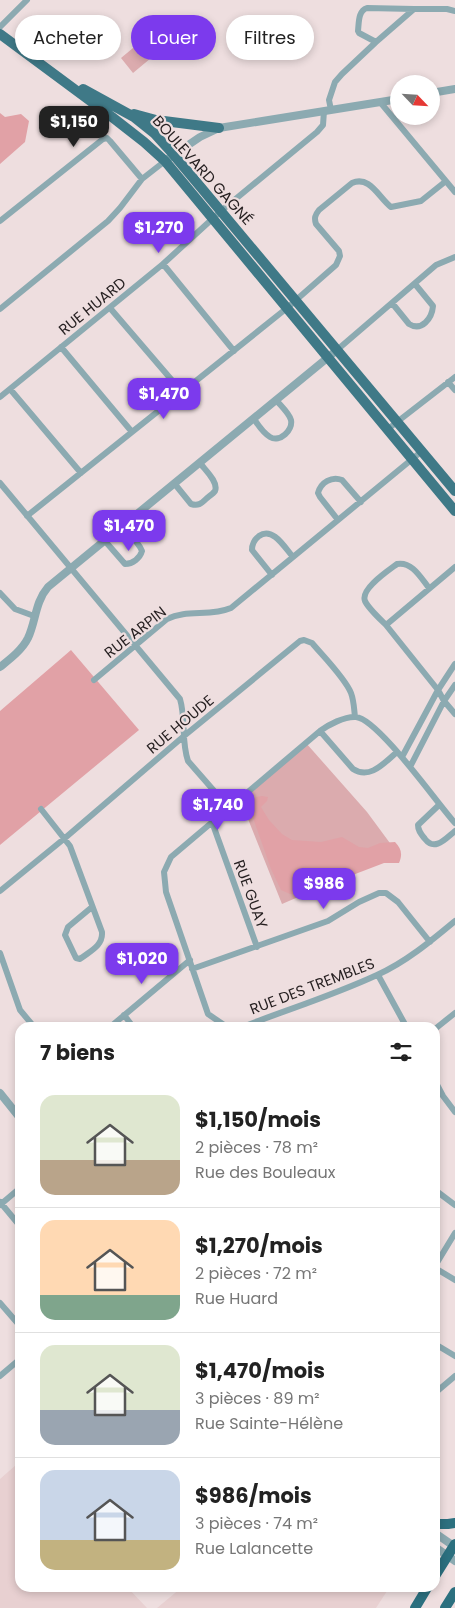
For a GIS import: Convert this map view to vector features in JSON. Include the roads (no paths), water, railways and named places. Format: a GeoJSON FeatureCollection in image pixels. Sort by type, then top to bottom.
{"type":"FeatureCollection","features":[{"type":"Feature","properties":{"kind":"highway"},"geometry":{"type":"LineString","coordinates":[[440,1524],[455,1523]]}},
{"type":"Feature","properties":{"kind":"highway"},"geometry":{"type":"LineString","coordinates":[[440,1570],[451,1558],[455,1546]]}},
{"type":"Feature","properties":{"kind":"highway"},"geometry":{"type":"LineString","coordinates":[[414,1608],[425,1592]]}},
{"type":"Feature","properties":{"kind":"highway"},"geometry":{"type":"LineString","coordinates":[[445,1608],[455,1592]]}},
{"type":"Feature","properties":{"kind":"main road"},"geometry":{"type":"LineString","coordinates":[[0,34],[56,75]]}},
{"type":"Feature","properties":{"kind":"main road","name":"BOULEVARD GAGNÉ"},"geometry":{"type":"LineString","coordinates":[[56,75],[124,110],[154,133],[173,154],[287,308],[455,510]]}},
{"type":"Feature","properties":{"kind":"main road","name":"BOULEVARD GAGNÉ"},"geometry":{"type":"LineString","coordinates":[[56,75],[144,142],[217,215],[295,300],[455,491]]}},
{"type":"Feature","properties":{"kind":"main road"},"geometry":{"type":"LineString","coordinates":[[124,110],[156,120],[219,128]]}},
{"type":"Feature","properties":{"kind":"street"},"geometry":{"type":"LineString","coordinates":[[0,27],[27,0]]}},
{"type":"Feature","properties":{"kind":"street"},"geometry":{"type":"LineString","coordinates":[[376,42],[359,34],[358,31],[361,12],[367,8],[447,9],[455,11]]}},
{"type":"Feature","properties":{"kind":"street","name":"RUE HUARD"},"geometry":{"type":"LineString","coordinates":[[0,397],[163,264],[217,215],[317,132],[323,125],[335,82],[376,42],[414,9]]}},
{"type":"Feature","properties":{"kind":"street"},"geometry":{"type":"LineString","coordinates":[[440,92],[455,90]]}},
{"type":"Feature","properties":{"kind":"street"},"geometry":{"type":"LineString","coordinates":[[0,309],[108,221],[142,179],[173,154],[200,137],[219,128],[390,100]]}},
{"type":"Feature","properties":{"kind":"street"},"geometry":{"type":"LineString","coordinates":[[380,102],[455,192]]}},
{"type":"Feature","properties":{"kind":"street"},"geometry":{"type":"LineString","coordinates":[[0,221],[103,138],[110,141],[142,179]]}},
{"type":"Feature","properties":{"kind":"street"},"geometry":{"type":"LineString","coordinates":[[27,516],[287,308],[339,260],[338,251],[314,219],[320,210],[352,183],[357,181],[367,183],[392,208],[421,201],[446,181]]}},
{"type":"Feature","properties":{"kind":"street"},"geometry":{"type":"LineString","coordinates":[[0,667],[27,640],[34,616],[45,591],[440,263],[455,257]]}},
{"type":"Feature","properties":{"kind":"street"},"geometry":{"type":"LineString","coordinates":[[163,264],[234,351]]}},
{"type":"Feature","properties":{"kind":"street"},"geometry":{"type":"LineString","coordinates":[[392,303],[409,324],[417,327],[425,323],[431,316],[433,306],[415,284]]}},
{"type":"Feature","properties":{"kind":"street"},"geometry":{"type":"LineString","coordinates":[[110,308],[182,392]]}},
{"type":"Feature","properties":{"kind":"street"},"geometry":{"type":"LineString","coordinates":[[61,347],[132,432]]}},
{"type":"Feature","properties":{"kind":"street"},"geometry":{"type":"LineString","coordinates":[[388,429],[455,377]]}},
{"type":"Feature","properties":{"kind":"street"},"geometry":{"type":"LineString","coordinates":[[448,382],[455,390]]}},
{"type":"Feature","properties":{"kind":"street"},"geometry":{"type":"LineString","coordinates":[[10,389],[81,473]]}},
{"type":"Feature","properties":{"kind":"street"},"geometry":{"type":"LineString","coordinates":[[254,419],[270,437],[280,438],[290,428],[291,422],[290,417],[276,400]]}},
{"type":"Feature","properties":{"kind":"street","name":"RUE ARPIN"},"geometry":{"type":"LineString","coordinates":[[94,680],[174,615],[218,612],[231,608],[422,451]]}},
{"type":"Feature","properties":{"kind":"street"},"geometry":{"type":"LineString","coordinates":[[174,484],[191,504],[198,505],[204,501],[216,487],[200,463]]}},
{"type":"Feature","properties":{"kind":"street"},"geometry":{"type":"LineString","coordinates":[[338,520],[318,493],[321,486],[330,479],[339,478],[361,502]]}},
{"type":"Feature","properties":{"kind":"street"},"geometry":{"type":"LineString","coordinates":[[0,483],[180,700],[185,753],[188,761],[228,808]]}},
{"type":"Feature","properties":{"kind":"street"},"geometry":{"type":"LineString","coordinates":[[104,541],[125,564],[132,563],[142,551],[124,526]]}},
{"type":"Feature","properties":{"kind":"street"},"geometry":{"type":"LineString","coordinates":[[272,575],[252,550],[252,546],[258,536],[270,534],[275,536],[293,557]]}},
{"type":"Feature","properties":{"kind":"street"},"geometry":{"type":"LineString","coordinates":[[429,588],[409,564],[398,564],[367,588],[364,594],[365,601],[438,690],[455,714]]}},
{"type":"Feature","properties":{"kind":"street"},"geometry":{"type":"LineString","coordinates":[[386,625],[455,567]]}},
{"type":"Feature","properties":{"kind":"street"},"geometry":{"type":"LineString","coordinates":[[0,594],[15,609],[34,616]]}},
{"type":"Feature","properties":{"kind":"street","name":"RUE HOUDE"},"geometry":{"type":"LineString","coordinates":[[0,891],[300,641],[304,640],[312,643],[346,684],[354,703],[355,717]]}},
{"type":"Feature","properties":{"kind":"street"},"geometry":{"type":"LineString","coordinates":[[320,730],[353,769],[360,772],[372,772],[400,755],[455,664]]}},
{"type":"Feature","properties":{"kind":"street"},"geometry":{"type":"LineString","coordinates":[[410,767],[444,701],[455,685]]}},
{"type":"Feature","properties":{"kind":"street"},"geometry":{"type":"LineString","coordinates":[[355,717],[365,720],[376,729],[400,755],[455,823]]}},
{"type":"Feature","properties":{"kind":"street","name":"RUE DES TREMBLES"},"geometry":{"type":"LineString","coordinates":[[221,1022],[208,1014],[166,892],[164,872],[171,857],[320,730],[336,722],[355,717]]}},
{"type":"Feature","properties":{"kind":"street"},"geometry":{"type":"LineString","coordinates":[[439,805],[418,825],[420,832],[428,842],[435,845],[440,844],[455,831]]}},
{"type":"Feature","properties":{"kind":"street"},"geometry":{"type":"LineString","coordinates":[[40,809],[70,846],[102,932],[102,941],[80,959],[76,958],[65,935],[65,931],[92,907]]}},
{"type":"Feature","properties":{"kind":"street","name":"RUE GUAY"},"geometry":{"type":"LineString","coordinates":[[212,822],[257,947]]}},
{"type":"Feature","properties":{"kind":"street"},"geometry":{"type":"LineString","coordinates":[[192,969],[328,921],[374,895],[386,893],[398,902],[430,942]]}},
{"type":"Feature","properties":{"kind":"street","name":"RUE DES TREMBLES"},"geometry":{"type":"LineString","coordinates":[[255,1022],[378,975],[403,961],[430,942],[455,920]]}},
{"type":"Feature","properties":{"kind":"street"},"geometry":{"type":"LineString","coordinates":[[0,953],[20,1010],[30,1022]]}},
{"type":"Feature","properties":{"kind":"street"},"geometry":{"type":"LineString","coordinates":[[116,1022],[190,960]]}},
{"type":"Feature","properties":{"kind":"street"},"geometry":{"type":"LineString","coordinates":[[378,975],[404,1022]]}},
{"type":"Feature","properties":{"kind":"street"},"geometry":{"type":"LineString","coordinates":[[440,1025],[455,1013]]}},
{"type":"Feature","properties":{"kind":"street"},"geometry":{"type":"LineString","coordinates":[[124,1015],[129,1022]]}},
{"type":"Feature","properties":{"kind":"street"},"geometry":{"type":"LineString","coordinates":[[440,1090],[455,1112]]}},
{"type":"Feature","properties":{"kind":"street"},"geometry":{"type":"LineString","coordinates":[[0,1093],[15,1112]]}},
{"type":"Feature","properties":{"kind":"street"},"geometry":{"type":"LineString","coordinates":[[15,1192],[0,1204],[15,1220]]}},
{"type":"Feature","properties":{"kind":"street"},"geometry":{"type":"LineString","coordinates":[[440,1194],[455,1205]]}},
{"type":"Feature","properties":{"kind":"street"},"geometry":{"type":"LineString","coordinates":[[440,1258],[455,1233]]}},
{"type":"Feature","properties":{"kind":"street"},"geometry":{"type":"LineString","coordinates":[[440,1270],[455,1280]]}},
{"type":"Feature","properties":{"kind":"street"},"geometry":{"type":"LineString","coordinates":[[0,1303],[15,1320]]}},
{"type":"Feature","properties":{"kind":"street"},"geometry":{"type":"LineString","coordinates":[[440,1347],[455,1356]]}},
{"type":"Feature","properties":{"kind":"street"},"geometry":{"type":"LineString","coordinates":[[0,1376],[15,1363]]}},
{"type":"Feature","properties":{"kind":"street"},"geometry":{"type":"LineString","coordinates":[[440,1389],[455,1376]]}},
{"type":"Feature","properties":{"kind":"street"},"geometry":{"type":"LineString","coordinates":[[440,1536],[455,1546]]}},
{"type":"Feature","properties":{"kind":"street"},"geometry":{"type":"LineString","coordinates":[[440,1550],[451,1558]]}}]}
